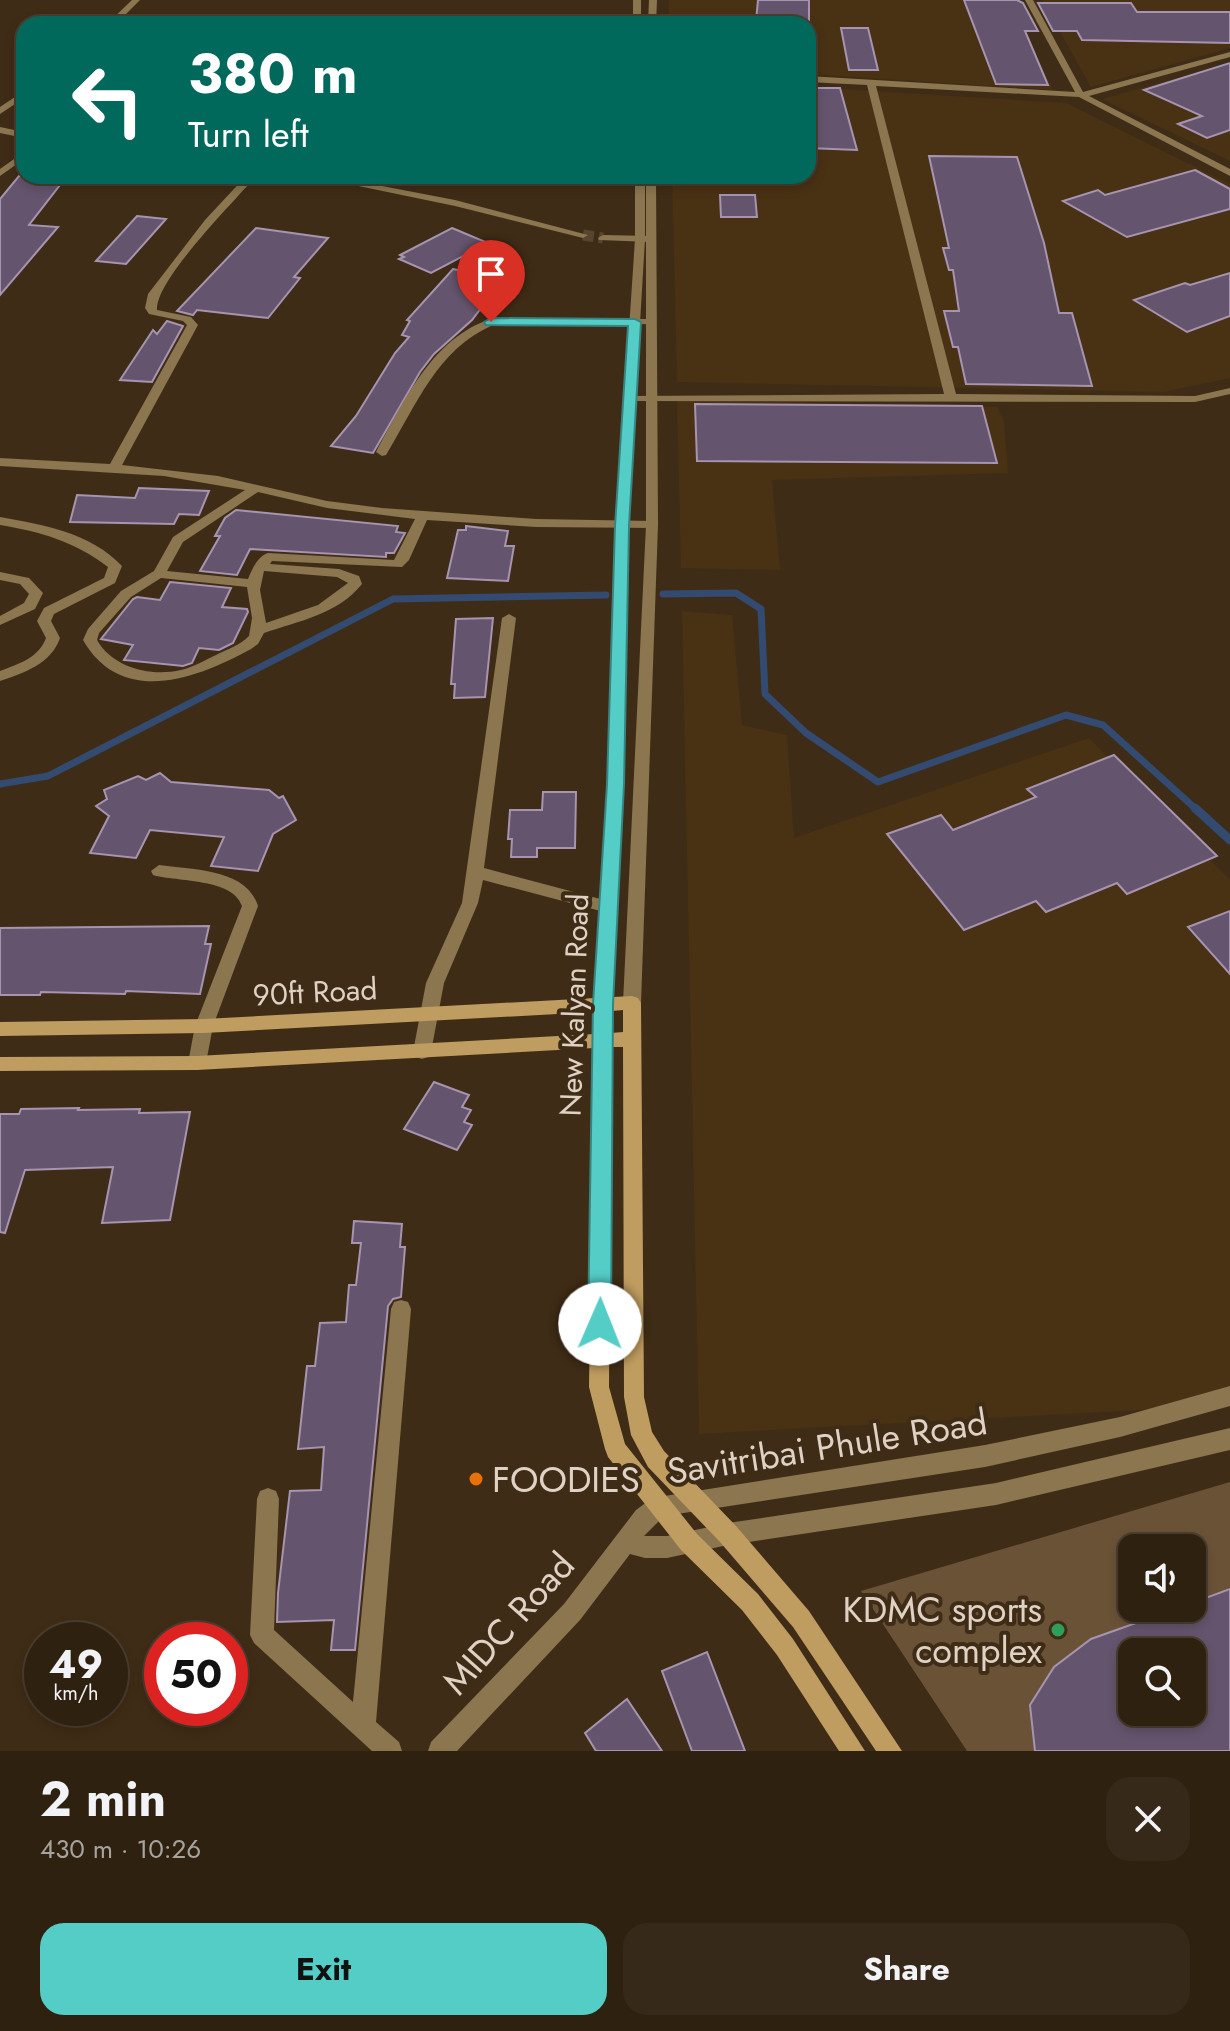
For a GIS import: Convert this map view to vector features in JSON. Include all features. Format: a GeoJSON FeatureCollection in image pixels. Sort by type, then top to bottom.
{"type":"FeatureCollection","features":[{"type":"Feature","properties":{"kind":"main road","name":"90ft Road"},"geometry":{"type":"LineString","coordinates":[[0,1029],[204,1026],[632,1003]]}},
{"type":"Feature","properties":{"kind":"main road","name":"New Kalyan Road"},"geometry":{"type":"LineString","coordinates":[[632,1003],[634,1397],[642,1435],[656,1459],[728,1534],[801,1619],[890,1751]]}},
{"type":"Feature","properties":{"kind":"main road","name":"New Kalyan Road"},"geometry":{"type":"LineString","coordinates":[[603,1004],[599,1387],[616,1449],[689,1542],[750,1602],[853,1751]]}},
{"type":"Feature","properties":{"kind":"main road"},"geometry":{"type":"LineString","coordinates":[[0,1064],[197,1063],[632,1039]]}},
{"type":"Feature","properties":{"kind":"street"},"geometry":{"type":"LineString","coordinates":[[119,16],[136,0]]}},
{"type":"Feature","properties":{"kind":"street"},"geometry":{"type":"LineString","coordinates":[[1029,0],[1081,95],[1230,173]]}},
{"type":"Feature","properties":{"kind":"street"},"geometry":{"type":"LineString","coordinates":[[816,79],[1081,95],[1230,54]]}},
{"type":"Feature","properties":{"kind":"street"},"geometry":{"type":"LineString","coordinates":[[871,82],[951,397]]}},
{"type":"Feature","properties":{"kind":"street"},"geometry":{"type":"LineString","coordinates":[[114,468],[193,325],[187,319],[153,312],[150,301],[208,222],[244,184]]}},
{"type":"Feature","properties":{"kind":"street"},"geometry":{"type":"LineString","coordinates":[[356,184],[455,203],[583,235]]}},
{"type":"Feature","properties":{"kind":"street","name":"New Kalyan Road"},"geometry":{"type":"LineString","coordinates":[[632,1003],[652,525],[650,322],[641,184]]}},
{"type":"Feature","properties":{"kind":"street","name":"New Kalyan Road"},"geometry":{"type":"LineString","coordinates":[[603,1004],[615,784],[628,399],[650,184]]}},
{"type":"Feature","properties":{"kind":"street"},"geometry":{"type":"LineString","coordinates":[[603,238],[645,239]]}},
{"type":"Feature","properties":{"kind":"street"},"geometry":{"type":"LineString","coordinates":[[382,452],[412,399],[452,346],[475,327],[491,322],[650,322]]}},
{"type":"Feature","properties":{"kind":"street"},"geometry":{"type":"LineString","coordinates":[[628,399],[1195,399],[1230,391]]}},
{"type":"Feature","properties":{"kind":"street"},"geometry":{"type":"LineString","coordinates":[[0,462],[114,468],[217,480],[338,506],[423,516],[521,524],[652,525]]}},
{"type":"Feature","properties":{"kind":"street"},"geometry":{"type":"LineString","coordinates":[[256,488],[178,540],[159,574],[126,594],[93,632],[92,645],[116,668],[164,676],[186,674],[243,648],[254,640],[258,630],[252,583],[268,557],[397,564],[402,560],[423,516]]}},
{"type":"Feature","properties":{"kind":"street"},"geometry":{"type":"LineString","coordinates":[[0,521],[68,534],[95,549],[115,566],[110,580],[97,589],[58,603],[49,611],[44,621],[53,638],[52,647],[32,662],[0,676]]}},
{"type":"Feature","properties":{"kind":"street"},"geometry":{"type":"LineString","coordinates":[[258,630],[321,609],[355,584],[354,579],[339,573],[260,567]]}},
{"type":"Feature","properties":{"kind":"street"},"geometry":{"type":"LineString","coordinates":[[159,574],[252,583]]}},
{"type":"Feature","properties":{"kind":"street"},"geometry":{"type":"LineString","coordinates":[[0,576],[24,581],[33,586],[36,593],[30,606],[0,621]]}},
{"type":"Feature","properties":{"kind":"street"},"geometry":{"type":"LineString","coordinates":[[30,606],[49,611]]}},
{"type":"Feature","properties":{"kind":"street"},"geometry":{"type":"LineString","coordinates":[[422,1052],[435,983],[470,903],[509,618]]}},
{"type":"Feature","properties":{"kind":"street"},"geometry":{"type":"LineString","coordinates":[[615,784],[643,784]]}},
{"type":"Feature","properties":{"kind":"street"},"geometry":{"type":"LineString","coordinates":[[159,871],[230,884],[245,891],[250,898],[250,906],[204,1026],[197,1063]]}},
{"type":"Feature","properties":{"kind":"street"},"geometry":{"type":"LineString","coordinates":[[476,872],[608,907]]}},
{"type":"Feature","properties":{"kind":"street"},"geometry":{"type":"LineString","coordinates":[[363,1728],[401,1309]]}},
{"type":"Feature","properties":{"kind":"street","name":"Savitribai Phule Road"},"geometry":{"type":"LineString","coordinates":[[627,1542],[644,1518],[660,1506],[985,1456],[1120,1427],[1230,1396]]}},
{"type":"Feature","properties":{"kind":"street"},"geometry":{"type":"LineString","coordinates":[[627,1542],[656,1547],[996,1494],[1230,1439]]}},
{"type":"Feature","properties":{"kind":"street"},"geometry":{"type":"LineString","coordinates":[[268,1499],[262,1635],[390,1751]]}},
{"type":"Feature","properties":{"kind":"street","name":"MIDC Road"},"geometry":{"type":"LineString","coordinates":[[440,1751],[572,1612],[627,1542]]}},
{"type":"Feature","properties":{"kind":"shaded area"},"geometry":{"type":"Polygon","coordinates":[[[669,0],[1007,0],[1053,90],[816,75],[816,16],[669,16],[669,0]]]}},
{"type":"Feature","properties":{"kind":"shaded area"},"geometry":{"type":"Polygon","coordinates":[[[1042,0],[1230,0],[1230,48],[1091,87],[1042,0]]]}},
{"type":"Feature","properties":{"kind":"shaded area"},"geometry":{"type":"Polygon","coordinates":[[[1230,63],[1230,161],[1102,99],[1230,63]]]}},
{"type":"Feature","properties":{"kind":"shaded area"},"geometry":{"type":"Polygon","coordinates":[[[816,87],[1066,103],[1230,184],[1230,378],[1164,392],[677,382],[672,184],[816,184],[816,87]]]}},
{"type":"Feature","properties":{"kind":"shaded area"},"geometry":{"type":"Polygon","coordinates":[[[677,400],[997,407],[1004,421],[1008,473],[772,480],[780,570],[681,568],[677,400]]]}},
{"type":"Feature","properties":{"kind":"shaded area"},"geometry":{"type":"Polygon","coordinates":[[[682,611],[732,615],[742,725],[787,735],[794,838],[1089,738],[1230,880],[1230,1405],[699,1434],[682,611]]]}},
{"type":"Feature","properties":{"kind":"shaded area","name":"KDMC sports complex"},"geometry":{"type":"Polygon","coordinates":[[[1230,1482],[1230,1751],[967,1751],[861,1591],[1230,1482]]]}},
{"type":"Feature","properties":{"kind":"building"},"geometry":{"type":"Polygon","coordinates":[[[758,0],[809,0],[809,16],[756,16],[758,0]]]}},
{"type":"Feature","properties":{"kind":"building"},"geometry":{"type":"Polygon","coordinates":[[[964,0],[1017,0],[1023,3],[1038,31],[1025,31],[1048,85],[996,84],[964,0]]]}},
{"type":"Feature","properties":{"kind":"building"},"geometry":{"type":"Polygon","coordinates":[[[1038,3],[1131,3],[1137,12],[1230,12],[1230,43],[1082,40],[1077,31],[1053,31],[1038,3]]]}},
{"type":"Feature","properties":{"kind":"building"},"geometry":{"type":"Polygon","coordinates":[[[841,28],[868,28],[878,70],[849,70],[841,28]]]}},
{"type":"Feature","properties":{"kind":"building"},"geometry":{"type":"Polygon","coordinates":[[[1230,63],[1230,130],[1207,138],[1178,124],[1202,116],[1144,90],[1230,63]]]}},
{"type":"Feature","properties":{"kind":"building"},"geometry":{"type":"Polygon","coordinates":[[[816,88],[840,88],[857,150],[816,148],[816,88]]]}},
{"type":"Feature","properties":{"kind":"building"},"geometry":{"type":"Polygon","coordinates":[[[929,156],[1017,157],[1044,243],[1059,313],[1072,313],[1092,386],[966,384],[958,347],[953,347],[944,311],[959,311],[953,270],[949,270],[943,248],[949,248],[929,156]]]}},
{"type":"Feature","properties":{"kind":"building"},"geometry":{"type":"Polygon","coordinates":[[[1195,170],[1230,189],[1230,209],[1127,237],[1063,201],[1098,190],[1105,195],[1195,170]]]}},
{"type":"Feature","properties":{"kind":"building"},"geometry":{"type":"Polygon","coordinates":[[[16,180],[16,184],[61,184],[29,225],[58,227],[0,295],[0,199],[16,180]]]}},
{"type":"Feature","properties":{"kind":"building"},"geometry":{"type":"Polygon","coordinates":[[[720,195],[755,195],[757,217],[721,217],[720,195]]]}},
{"type":"Feature","properties":{"kind":"building"},"geometry":{"type":"Polygon","coordinates":[[[137,216],[166,219],[126,264],[96,261],[137,216]]]}},
{"type":"Feature","properties":{"kind":"building"},"geometry":{"type":"Polygon","coordinates":[[[256,228],[328,238],[294,277],[300,278],[268,318],[197,310],[193,315],[177,311],[256,228]]]}},
{"type":"Feature","properties":{"kind":"building"},"geometry":{"type":"Polygon","coordinates":[[[452,228],[488,243],[431,273],[399,259],[404,257],[400,255],[452,228]]]}},
{"type":"Feature","properties":{"kind":"building"},"geometry":{"type":"Polygon","coordinates":[[[453,269],[503,279],[472,320],[434,354],[420,372],[373,453],[331,446],[356,416],[395,353],[409,337],[402,335],[410,321],[407,320],[453,269]]]}},
{"type":"Feature","properties":{"kind":"building"},"geometry":{"type":"Polygon","coordinates":[[[1230,273],[1230,316],[1187,332],[1134,300],[1185,283],[1190,285],[1230,273]]]}},
{"type":"Feature","properties":{"kind":"building"},"geometry":{"type":"Polygon","coordinates":[[[167,321],[183,326],[152,382],[120,380],[153,330],[157,334],[167,321]]]}},
{"type":"Feature","properties":{"kind":"building"},"geometry":{"type":"Polygon","coordinates":[[[695,404],[982,406],[997,463],[697,461],[695,404]]]}},
{"type":"Feature","properties":{"kind":"building"},"geometry":{"type":"Polygon","coordinates":[[[139,488],[209,491],[199,515],[179,514],[174,524],[70,522],[77,495],[135,498],[139,488]]]}},
{"type":"Feature","properties":{"kind":"building"},"geometry":{"type":"Polygon","coordinates":[[[236,510],[398,526],[396,532],[405,533],[394,553],[386,553],[386,557],[250,549],[237,575],[200,571],[220,536],[215,536],[225,518],[236,510]]]}},
{"type":"Feature","properties":{"kind":"building"},"geometry":{"type":"Polygon","coordinates":[[[466,526],[508,531],[505,546],[514,546],[508,581],[447,578],[458,530],[466,530],[466,526]]]}},
{"type":"Feature","properties":{"kind":"building"},"geometry":{"type":"Polygon","coordinates":[[[170,582],[231,588],[222,607],[247,609],[248,612],[233,643],[219,650],[199,648],[192,663],[183,666],[124,660],[133,645],[101,639],[133,599],[160,600],[170,582]]]}},
{"type":"Feature","properties":{"kind":"building"},"geometry":{"type":"Polygon","coordinates":[[[493,618],[485,697],[454,698],[455,684],[451,684],[456,619],[493,618]]]}},
{"type":"Feature","properties":{"kind":"building"},"geometry":{"type":"Polygon","coordinates":[[[1114,755],[1217,856],[1127,894],[1117,883],[1046,912],[1036,901],[964,930],[887,834],[941,815],[953,830],[1036,797],[1027,789],[1114,755]]]}},
{"type":"Feature","properties":{"kind":"building"},"geometry":{"type":"Polygon","coordinates":[[[160,773],[171,782],[269,790],[279,798],[283,796],[296,820],[273,834],[258,871],[211,866],[224,837],[150,830],[136,858],[90,853],[109,816],[96,806],[107,799],[104,790],[138,776],[146,780],[160,773]]]}},
{"type":"Feature","properties":{"kind":"building"},"geometry":{"type":"Polygon","coordinates":[[[543,792],[576,792],[575,848],[537,848],[537,857],[511,857],[512,839],[508,839],[510,810],[542,810],[543,792]]]}},
{"type":"Feature","properties":{"kind":"building"},"geometry":{"type":"Polygon","coordinates":[[[1230,911],[1230,974],[1188,927],[1230,911]]]}},
{"type":"Feature","properties":{"kind":"building"},"geometry":{"type":"Polygon","coordinates":[[[209,926],[205,944],[211,944],[200,994],[126,991],[125,994],[41,992],[40,995],[0,995],[0,928],[209,926]]]}},
{"type":"Feature","properties":{"kind":"building"},"geometry":{"type":"Polygon","coordinates":[[[434,1082],[469,1095],[462,1107],[471,1110],[464,1122],[472,1125],[457,1150],[404,1129],[434,1082]]]}},
{"type":"Feature","properties":{"kind":"building"},"geometry":{"type":"Polygon","coordinates":[[[21,1109],[140,1109],[139,1113],[190,1112],[170,1220],[102,1223],[113,1167],[25,1170],[5,1233],[0,1232],[0,1114],[19,1114],[21,1109]]]}},
{"type":"Feature","properties":{"kind":"building"},"geometry":{"type":"Polygon","coordinates":[[[354,1221],[402,1224],[400,1247],[405,1247],[401,1297],[393,1299],[388,1306],[355,1650],[331,1650],[334,1620],[277,1622],[278,1593],[290,1491],[321,1490],[324,1447],[298,1449],[307,1366],[315,1366],[320,1323],[346,1322],[349,1285],[356,1285],[361,1243],[352,1243],[354,1221]]]}},
{"type":"Feature","properties":{"kind":"building"},"geometry":{"type":"Polygon","coordinates":[[[1230,1589],[1230,1751],[1035,1751],[1030,1705],[1054,1667],[1091,1639],[1139,1622],[1206,1622],[1206,1598],[1230,1589]]]}},
{"type":"Feature","properties":{"kind":"building"},"geometry":{"type":"Polygon","coordinates":[[[707,1652],[745,1751],[692,1751],[662,1671],[707,1652]]]}},
{"type":"Feature","properties":{"kind":"building"},"geometry":{"type":"Polygon","coordinates":[[[627,1699],[662,1751],[596,1751],[585,1733],[627,1699]]]}},
{"type":"Feature","properties":{"kind":"waterway"},"geometry":{"type":"LineString","coordinates":[[663,594],[736,593],[761,609],[765,694],[806,733],[878,782],[1066,715],[1103,725],[1197,810]]}},
{"type":"Feature","properties":{"kind":"waterway"},"geometry":{"type":"LineString","coordinates":[[0,784],[48,776],[393,599],[606,595]]}},
{"type":"Feature","properties":{"kind":"waterway"},"geometry":{"type":"LineString","coordinates":[[1195,808],[1230,840]]}},
{"type":"Feature","properties":{"kind":"tunnel"},"geometry":{"type":"LineString","coordinates":[[583,235],[603,238]]}},
{"type":"Feature","properties":{"kind":"place","name":"FOODIES"},"geometry":{"type":"Point","coordinates":[476,1479]}},
{"type":"Feature","properties":{"kind":"place","name":"KDMC sports complex"},"geometry":{"type":"Point","coordinates":[1058,1630]}},
{"type":"Feature","properties":{"kind":"route"},"geometry":{"type":"LineString","coordinates":[[491,322],[635,322],[622,526],[615,784],[603,1004],[600,1324]]}}]}
